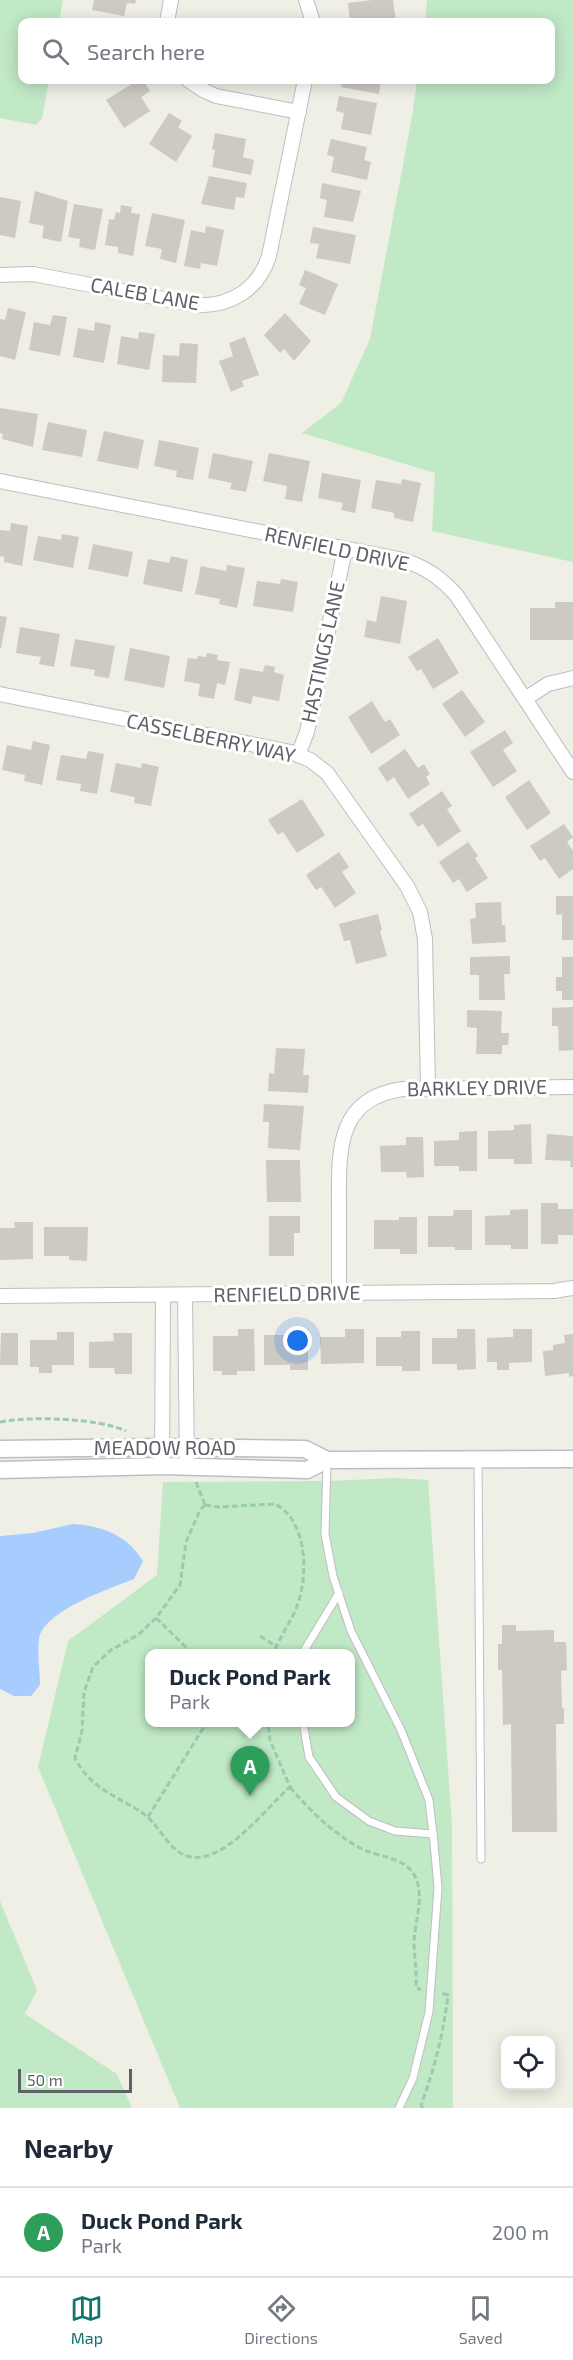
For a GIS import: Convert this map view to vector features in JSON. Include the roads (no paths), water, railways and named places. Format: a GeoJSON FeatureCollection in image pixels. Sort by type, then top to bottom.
{"type":"FeatureCollection","features":[{"type":"Feature","properties":{"kind":"street"},"geometry":{"type":"LineString","coordinates":[[168,18],[171,0]]}},
{"type":"Feature","properties":{"kind":"street"},"geometry":{"type":"LineString","coordinates":[[306,0],[312,18]]}},
{"type":"Feature","properties":{"kind":"street"},"geometry":{"type":"LineString","coordinates":[[194,84],[216,96],[299,112]]}},
{"type":"Feature","properties":{"kind":"street","name":"CALEB LANE"},"geometry":{"type":"LineString","coordinates":[[0,275],[30,274],[196,305],[220,304],[236,297],[255,282],[267,262],[304,84]]}},
{"type":"Feature","properties":{"kind":"street","name":"RENFIELD DRIVE"},"geometry":{"type":"LineString","coordinates":[[0,481],[345,549],[411,563],[428,571],[444,582],[457,596],[573,772]]}},
{"type":"Feature","properties":{"kind":"street","name":"HASTINGS LANE"},"geometry":{"type":"LineString","coordinates":[[298,755],[308,728],[345,549]]}},
{"type":"Feature","properties":{"kind":"street"},"geometry":{"type":"LineString","coordinates":[[525,699],[548,684],[573,678]]}},
{"type":"Feature","properties":{"kind":"street","name":"CASSELBERRY WAY"},"geometry":{"type":"LineString","coordinates":[[0,694],[298,755],[319,766],[334,781],[407,886],[418,907],[425,939],[428,1088]]}},
{"type":"Feature","properties":{"kind":"street","name":"BARKLEY DRIVE"},"geometry":{"type":"LineString","coordinates":[[339,1293],[339,1160],[345,1130],[355,1114],[380,1095],[403,1089],[573,1087]]}},
{"type":"Feature","properties":{"kind":"street","name":"RENFIELD DRIVE"},"geometry":{"type":"LineString","coordinates":[[0,1296],[554,1291],[573,1288]]}},
{"type":"Feature","properties":{"kind":"street"},"geometry":{"type":"LineString","coordinates":[[162,1466],[163,1295]]}},
{"type":"Feature","properties":{"kind":"street"},"geometry":{"type":"LineString","coordinates":[[185,1295],[187,1467]]}},
{"type":"Feature","properties":{"kind":"street","name":"MEADOW ROAD"},"geometry":{"type":"LineString","coordinates":[[0,1449],[162,1447],[305,1449],[327,1460]]}},
{"type":"Feature","properties":{"kind":"street","name":"MEADOW ROAD"},"geometry":{"type":"LineString","coordinates":[[0,1470],[162,1466],[306,1470],[327,1460],[573,1459]]}},
{"type":"Feature","properties":{"kind":"lane"},"geometry":{"type":"LineString","coordinates":[[478,1459],[482,1859]]}},
{"type":"Feature","properties":{"kind":"lane"},"geometry":{"type":"LineString","coordinates":[[327,1460],[325,1534],[339,1593],[351,1631],[401,1730],[429,1800],[433,1834],[438,1888],[429,2012],[413,2078],[399,2108]]}},
{"type":"Feature","properties":{"kind":"lane"},"geometry":{"type":"LineString","coordinates":[[304,1649],[339,1593]]}},
{"type":"Feature","properties":{"kind":"lane"},"geometry":{"type":"LineString","coordinates":[[304,1727],[309,1757],[336,1797],[369,1821],[395,1831],[433,1834]]}},
{"type":"Feature","properties":{"kind":"water"},"geometry":{"type":"Polygon","coordinates":[[[73,1524],[94,1527],[122,1538],[143,1561],[134,1579],[79,1602],[52,1619],[43,1629],[39,1639],[40,1685],[31,1696],[14,1696],[0,1689],[0,1536],[33,1533],[73,1524]]]}},
{"type":"Feature","properties":{"kind":"place","name":"Duck Pond Park"},"geometry":{"type":"Point","coordinates":[250,1796]}}]}
